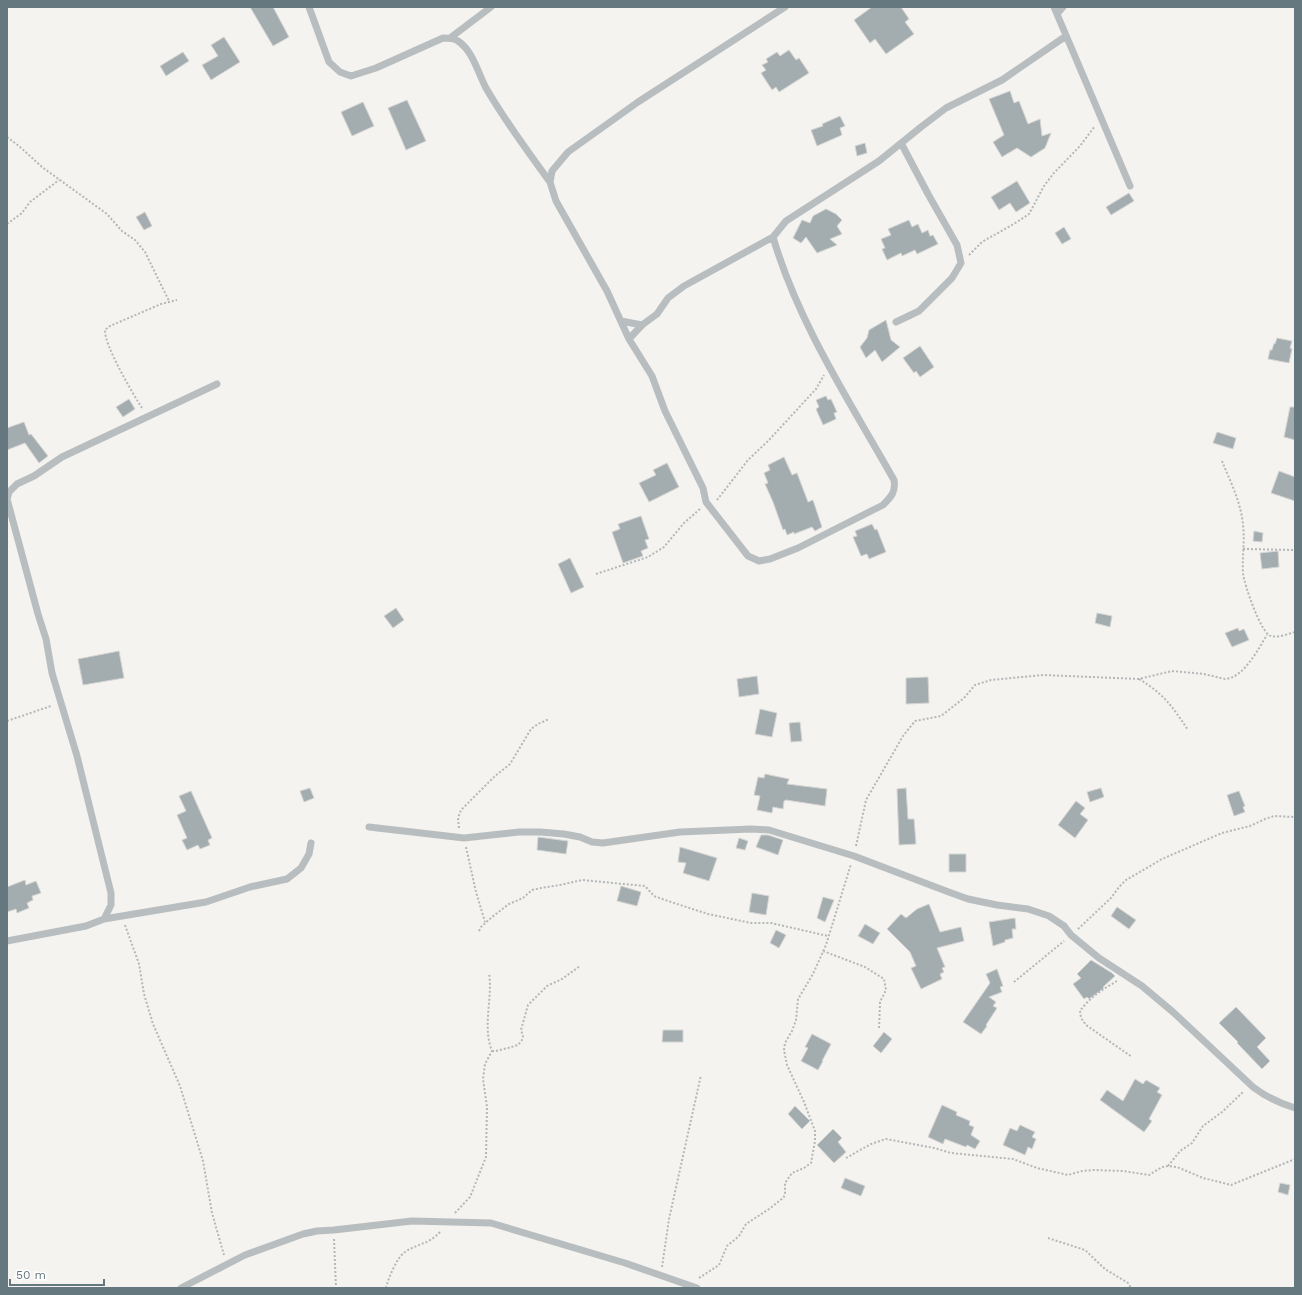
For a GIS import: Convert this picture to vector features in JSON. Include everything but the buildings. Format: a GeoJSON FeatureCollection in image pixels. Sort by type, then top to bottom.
{"type":"FeatureCollection","features":[{"type":"Feature","properties":{"kind":"street"},"geometry":{"type":"LineString","coordinates":[[309,7],[329,62],[340,72],[351,76],[376,68],[443,38],[450,38],[459,41],[470,54],[486,88],[550,182],[556,201],[606,291],[630,339],[652,376],[665,412],[703,488],[708,505],[748,556],[759,561],[770,559],[798,548],[883,505],[892,495],[895,486],[894,480],[808,328],[781,265],[773,238]]}},
{"type":"Feature","properties":{"kind":"street"},"geometry":{"type":"LineString","coordinates":[[450,38],[491,7]]}},
{"type":"Feature","properties":{"kind":"street"},"geometry":{"type":"LineString","coordinates":[[550,182],[552,171],[568,152],[638,102],[785,7]]}},
{"type":"Feature","properties":{"kind":"street"},"geometry":{"type":"LineString","coordinates":[[1054,7],[1100,119],[1130,186]]}},
{"type":"Feature","properties":{"kind":"street"},"geometry":{"type":"LineString","coordinates":[[1057,14],[1063,7]]}},
{"type":"Feature","properties":{"kind":"street"},"geometry":{"type":"LineString","coordinates":[[630,339],[642,325],[657,314],[668,298],[684,286],[773,238],[786,221],[879,161],[946,108],[1002,80],[1066,36]]}},
{"type":"Feature","properties":{"kind":"street"},"geometry":{"type":"LineString","coordinates":[[896,322],[919,311],[952,278],[961,263],[957,245],[901,143]]}},
{"type":"Feature","properties":{"kind":"street"},"geometry":{"type":"LineString","coordinates":[[621,321],[642,325]]}},
{"type":"Feature","properties":{"kind":"street"},"geometry":{"type":"LineString","coordinates":[[104,919],[111,905],[111,893],[76,756],[52,673],[46,639],[7,499],[9,492],[16,484],[34,476],[62,457],[217,384]]}},
{"type":"Feature","properties":{"kind":"street"},"geometry":{"type":"LineString","coordinates":[[369,828],[464,838],[519,832],[540,832],[564,834],[592,842],[603,843],[680,832],[750,829],[769,830],[854,856],[968,899],[1028,909],[1049,916],[1064,926],[1071,935],[1099,958],[1142,986],[1173,1012],[1264,1096],[1280,1104],[1295,1108]]}},
{"type":"Feature","properties":{"kind":"street"},"geometry":{"type":"LineString","coordinates":[[7,942],[86,926],[104,919],[206,902],[250,887],[287,879],[301,868],[310,854],[311,843]]}},
{"type":"Feature","properties":{"kind":"street"},"geometry":{"type":"LineString","coordinates":[[181,1288],[245,1255],[303,1234],[318,1231],[412,1221],[491,1223],[554,1241],[660,1276],[685,1287],[697,1288]]}},
{"type":"Feature","properties":{"kind":"path"},"geometry":{"type":"LineString","coordinates":[[961,263],[982,242],[1029,214],[1044,186],[1053,174],[1080,146],[1100,119]]}},
{"type":"Feature","properties":{"kind":"path"},"geometry":{"type":"LineString","coordinates":[[7,137],[20,146],[42,167],[107,214],[122,231],[135,240],[145,252],[169,301]]}},
{"type":"Feature","properties":{"kind":"path"},"geometry":{"type":"LineString","coordinates":[[7,224],[22,212],[30,202],[59,180]]}},
{"type":"Feature","properties":{"kind":"path"},"geometry":{"type":"LineString","coordinates":[[147,416],[129,386],[104,336],[105,330],[121,321],[169,301],[177,300]]}},
{"type":"Feature","properties":{"kind":"path"},"geometry":{"type":"LineString","coordinates":[[596,574],[648,557],[664,546],[684,523],[725,491],[748,460],[816,389],[829,365]]}},
{"type":"Feature","properties":{"kind":"path"},"geometry":{"type":"LineString","coordinates":[[1222,461],[1239,504],[1243,524],[1243,574],[1245,585],[1262,627],[1267,635],[1272,637],[1295,632]]}},
{"type":"Feature","properties":{"kind":"path"},"geometry":{"type":"LineString","coordinates":[[1243,549],[1295,550]]}},
{"type":"Feature","properties":{"kind":"path"},"geometry":{"type":"LineString","coordinates":[[685,1287],[719,1265],[727,1246],[739,1236],[746,1224],[783,1198],[785,1194],[785,1183],[792,1173],[811,1163],[815,1141],[815,1131],[787,1065],[784,1050],[785,1043],[796,1020],[798,999],[813,974],[828,936],[854,856],[866,800],[903,736],[914,721],[941,716],[964,698],[975,685],[991,680],[1043,675],[1139,679],[1172,671],[1192,672],[1231,679],[1236,676],[1253,658],[1267,635]]}},
{"type":"Feature","properties":{"kind":"path"},"geometry":{"type":"LineString","coordinates":[[1139,679],[1150,686],[1170,704],[1188,730]]}},
{"type":"Feature","properties":{"kind":"path"},"geometry":{"type":"LineString","coordinates":[[7,721],[61,702]]}},
{"type":"Feature","properties":{"kind":"path"},"geometry":{"type":"LineString","coordinates":[[485,923],[476,892],[464,838],[458,823],[459,814],[461,810],[495,776],[510,764],[532,729],[538,724],[549,719]]}},
{"type":"Feature","properties":{"kind":"path"},"geometry":{"type":"LineString","coordinates":[[1014,982],[1071,935],[1111,898],[1126,880],[1162,859],[1222,833],[1250,826],[1274,816],[1295,816]]}},
{"type":"Feature","properties":{"kind":"path"},"geometry":{"type":"LineString","coordinates":[[479,931],[485,923],[510,904],[523,898],[532,890],[582,880],[644,886],[654,896],[708,914],[751,922],[771,923],[828,936]]}},
{"type":"Feature","properties":{"kind":"path"},"geometry":{"type":"LineString","coordinates":[[122,917],[139,964],[144,994],[153,1024],[180,1086],[201,1153],[212,1213],[226,1264]]}},
{"type":"Feature","properties":{"kind":"path"},"geometry":{"type":"LineString","coordinates":[[823,951],[865,967],[880,975],[884,979],[886,990],[880,1002],[879,1030]]}},
{"type":"Feature","properties":{"kind":"path"},"geometry":{"type":"LineString","coordinates":[[492,1051],[518,1045],[522,1040],[523,1036],[521,1030],[528,1005],[547,986],[562,979],[580,966]]}},
{"type":"Feature","properties":{"kind":"path"},"geometry":{"type":"LineString","coordinates":[[490,973],[491,985],[488,1019],[488,1042],[492,1051]]}},
{"type":"Feature","properties":{"kind":"path"},"geometry":{"type":"LineString","coordinates":[[1122,974],[1119,980],[1084,1004],[1080,1011],[1081,1018],[1086,1025],[1132,1057]]}},
{"type":"Feature","properties":{"kind":"path"},"geometry":{"type":"LineString","coordinates":[[386,1288],[398,1260],[404,1252],[433,1240],[457,1210],[470,1197],[486,1157],[487,1107],[483,1079],[484,1064],[492,1051]]}},
{"type":"Feature","properties":{"kind":"path"},"geometry":{"type":"LineString","coordinates":[[660,1276],[669,1219],[701,1075]]}},
{"type":"Feature","properties":{"kind":"path"},"geometry":{"type":"LineString","coordinates":[[1168,1166],[1180,1151],[1192,1143],[1204,1126],[1222,1112],[1242,1092],[1253,1087]]}},
{"type":"Feature","properties":{"kind":"path"},"geometry":{"type":"LineString","coordinates":[[846,1158],[871,1144],[886,1139],[934,1148],[950,1153],[1014,1159],[1037,1168],[1068,1175],[1092,1170],[1123,1171],[1149,1175],[1162,1167],[1168,1166],[1177,1167],[1203,1178],[1231,1185],[1295,1159]]}},
{"type":"Feature","properties":{"kind":"path"},"geometry":{"type":"LineString","coordinates":[[334,1230],[337,1276],[336,1288]]}},
{"type":"Feature","properties":{"kind":"path"},"geometry":{"type":"LineString","coordinates":[[1048,1238],[1085,1250],[1105,1269],[1128,1283],[1131,1288]]}}]}
